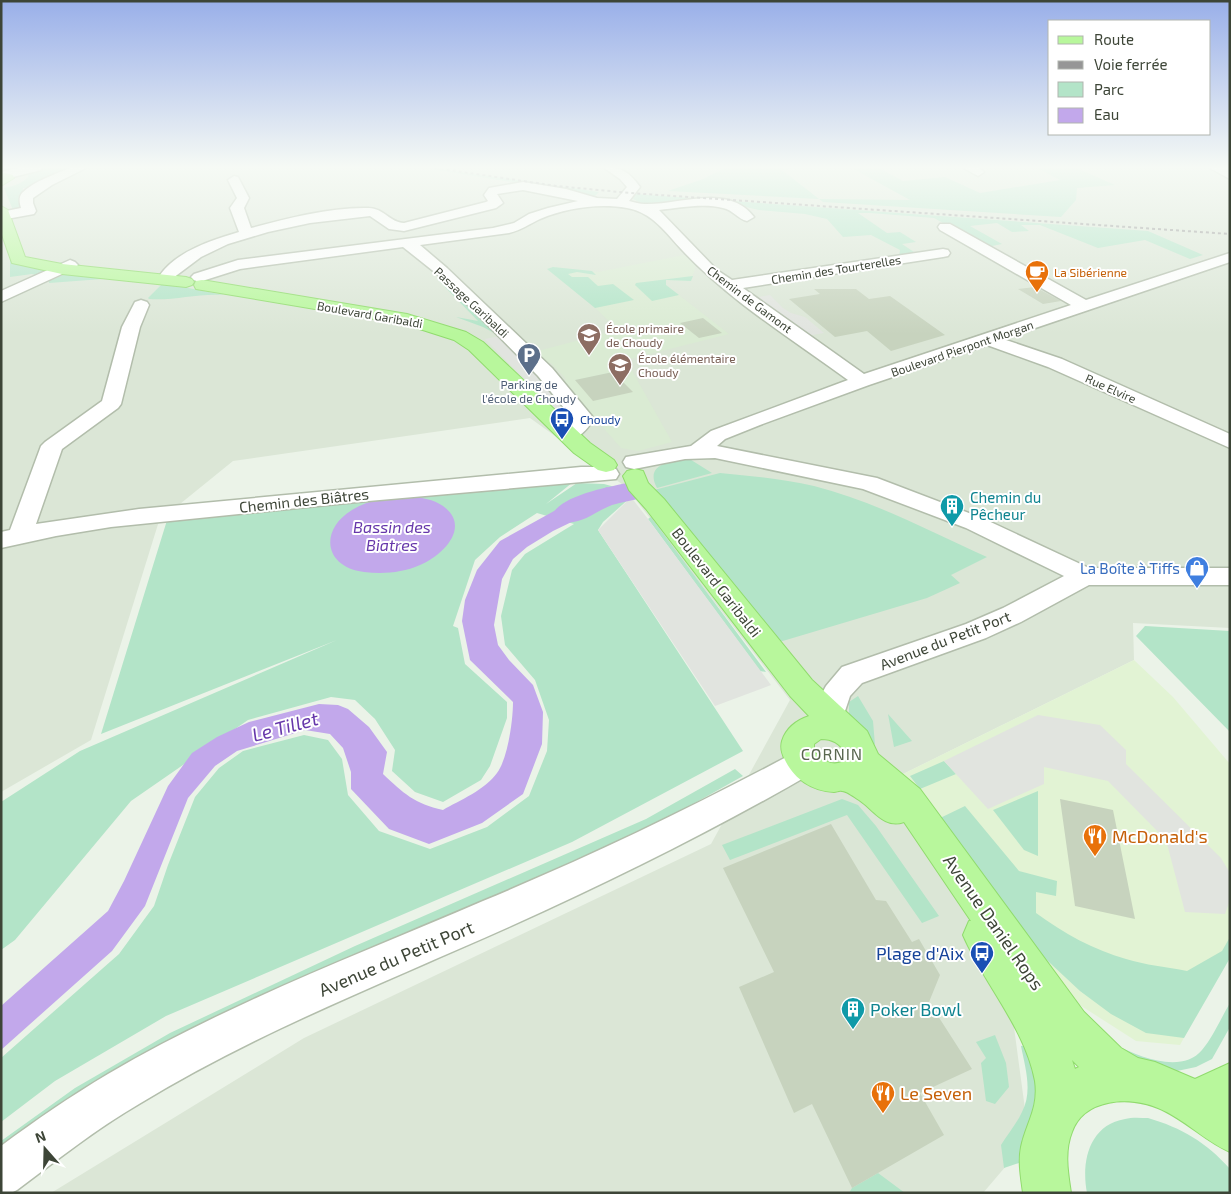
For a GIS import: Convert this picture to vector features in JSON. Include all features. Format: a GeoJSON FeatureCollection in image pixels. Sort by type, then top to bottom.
{"type":"FeatureCollection","features":[{"type":"Feature","properties":{"kind":"main road","name":"Boulevard Garibaldi"},"geometry":{"type":"LineString","coordinates":[[5,223],[18,260],[66,267],[207,279]]}},
{"type":"Feature","properties":{"kind":"main road","name":"Boulevard Garibaldi"},"geometry":{"type":"LineString","coordinates":[[132,273],[207,279],[407,319],[460,336],[476,346],[582,448],[629,470]]}},
{"type":"Feature","properties":{"kind":"main road","name":"Boulevard Garibaldi"},"geometry":{"type":"LineString","coordinates":[[544,413],[568,435],[593,453],[629,470],[801,688],[804,712],[831,747]]}},
{"type":"Feature","properties":{"kind":"main road","name":"Avenue Daniel Rops"},"geometry":{"type":"LineString","coordinates":[[831,747],[887,778],[908,799],[1069,1027],[1106,1063],[1130,1079]]}},
{"type":"Feature","properties":{"kind":"main road"},"geometry":{"type":"LineString","coordinates":[[831,747],[875,792],[894,808],[920,842],[993,950],[1042,1036],[1057,1082],[1058,1108]]}},
{"type":"Feature","properties":{"kind":"main road"},"geometry":{"type":"LineString","coordinates":[[1047,1193],[1044,1154],[1048,1129],[1058,1108],[1077,1090],[1102,1081],[1130,1079],[1212,1094],[1230,1129]]}},
{"type":"Feature","properties":{"kind":"street"},"geometry":{"type":"LineString","coordinates":[[242,223],[247,235]]}},
{"type":"Feature","properties":{"kind":"street"},"geometry":{"type":"LineString","coordinates":[[168,275],[187,259],[206,248],[247,235],[300,223]]}},
{"type":"Feature","properties":{"kind":"street"},"geometry":{"type":"LineString","coordinates":[[387,223],[403,236],[493,232],[524,223]]}},
{"type":"Feature","properties":{"kind":"street"},"geometry":{"type":"LineString","coordinates":[[207,279],[403,236],[442,223]]}},
{"type":"Feature","properties":{"kind":"street","name":"Chemin de Gamont"},"geometry":{"type":"LineString","coordinates":[[664,223],[712,272],[862,381]]}},
{"type":"Feature","properties":{"kind":"street"},"geometry":{"type":"LineString","coordinates":[[945,228],[1085,306]]}},
{"type":"Feature","properties":{"kind":"street","name":"Passage Garibaldi"},"geometry":{"type":"LineString","coordinates":[[403,236],[442,271],[545,372],[584,419],[568,435]]}},
{"type":"Feature","properties":{"kind":"street","name":"Chemin des Tourterelles"},"geometry":{"type":"LineString","coordinates":[[729,285],[943,253]]}},
{"type":"Feature","properties":{"kind":"street","name":"Boulevard Pierpont Morgan"},"geometry":{"type":"LineString","coordinates":[[704,451],[718,435],[862,381],[1230,257]]}},
{"type":"Feature","properties":{"kind":"street"},"geometry":{"type":"LineString","coordinates":[[1,297],[66,267]]}},
{"type":"Feature","properties":{"kind":"street"},"geometry":{"type":"LineString","coordinates":[[11,537],[52,446],[111,404],[131,327],[141,305]]}},
{"type":"Feature","properties":{"kind":"street","name":"Rue Elvire"},"geometry":{"type":"LineString","coordinates":[[994,338],[994,342],[999,345],[1020,350],[1055,363],[1230,442]]}},
{"type":"Feature","properties":{"kind":"street"},"geometry":{"type":"LineString","coordinates":[[629,470],[704,451],[869,483],[974,523],[1073,583]]}},
{"type":"Feature","properties":{"kind":"street","name":"Chemin des Biâtres"},"geometry":{"type":"LineString","coordinates":[[11,537],[116,520],[305,500],[629,470]]}},
{"type":"Feature","properties":{"kind":"street","name":"Avenue du Petit Port"},"geometry":{"type":"LineString","coordinates":[[1,1174],[66,1125],[143,1077],[213,1040],[270,1012],[549,891],[673,834],[831,747],[831,703],[843,682],[852,675],[976,631],[1012,615],[1073,583],[1230,577]]}},
{"type":"Feature","properties":{"kind":"shaded area"},"geometry":{"type":"Polygon","coordinates":[[[1,223],[1230,223],[1230,628],[1133,623],[1134,660],[901,775],[1011,1005],[1029,1139],[983,1193],[51,1193],[304,1038],[711,844],[790,700],[626,487],[530,418],[233,461],[159,521],[91,740],[1,792],[1,223]]]}},
{"type":"Feature","properties":{"kind":"shaded area","name":"École primaire de Choudy"},"geometry":{"type":"Polygon","coordinates":[[[684,255],[696,265],[691,281],[666,280],[666,285],[729,334],[626,360],[672,442],[638,451],[621,448],[564,383],[566,379],[551,363],[544,362],[534,352],[618,330],[588,301],[547,269],[553,267],[598,272],[684,255]]]}},
{"type":"Feature","properties":{"kind":"shaded area"},"geometry":{"type":"Polygon","coordinates":[[[770,295],[783,308],[791,313],[805,317],[824,333],[807,336],[753,298],[770,295]]]}},
{"type":"Feature","properties":{"kind":"shaded area","name":"Parking de l'école de Choudy"},"geometry":{"type":"Polygon","coordinates":[[[500,336],[572,413],[561,416],[485,339],[500,336]]]}},
{"type":"Feature","properties":{"kind":"shaded area"},"geometry":{"type":"Polygon","coordinates":[[[631,497],[771,685],[715,706],[598,530],[631,497]]]}},
{"type":"Feature","properties":{"kind":"shaded area"},"geometry":{"type":"Polygon","coordinates":[[[1134,660],[1173,697],[1230,764],[1230,952],[1180,1045],[1136,1041],[1061,993],[901,775],[1134,660]]]}},
{"type":"Feature","properties":{"kind":"shaded area"},"geometry":{"type":"Polygon","coordinates":[[[1038,715],[1100,725],[1126,750],[1126,764],[1221,858],[1230,873],[1230,900],[1225,914],[1185,912],[1166,840],[1108,781],[1044,767],[1044,784],[988,809],[944,761],[1038,715]]]}},
{"type":"Feature","properties":{"kind":"green space"},"geometry":{"type":"Polygon","coordinates":[[[830,223],[872,223],[887,233],[900,232],[916,242],[902,244],[917,254],[899,257],[900,250],[871,235],[843,237],[830,223]]]}},
{"type":"Feature","properties":{"kind":"green space"},"geometry":{"type":"Polygon","coordinates":[[[943,223],[1033,223],[1148,231],[1203,255],[1190,259],[1145,240],[1098,248],[1040,225],[1021,225],[1029,231],[1012,232],[997,223],[970,226],[1002,244],[987,247],[943,223]]]}},
{"type":"Feature","properties":{"kind":"green space"},"geometry":{"type":"Polygon","coordinates":[[[10,258],[46,269],[45,273],[39,276],[32,274],[10,277],[10,258]]]}},
{"type":"Feature","properties":{"kind":"green space"},"geometry":{"type":"Polygon","coordinates":[[[553,267],[592,271],[596,275],[577,272],[568,274],[572,277],[588,277],[598,286],[613,284],[634,300],[595,308],[547,269],[553,267]]]}},
{"type":"Feature","properties":{"kind":"green space"},"geometry":{"type":"Polygon","coordinates":[[[68,273],[116,278],[49,283],[49,281],[68,273]]]}},
{"type":"Feature","properties":{"kind":"green space"},"geometry":{"type":"Polygon","coordinates":[[[693,276],[691,281],[666,280],[666,285],[679,295],[652,301],[635,285],[636,283],[693,276]]]}},
{"type":"Feature","properties":{"kind":"green space"},"geometry":{"type":"Polygon","coordinates":[[[443,277],[498,335],[456,317],[478,321],[437,279],[443,277]]]}},
{"type":"Feature","properties":{"kind":"green space"},"geometry":{"type":"Polygon","coordinates":[[[163,283],[224,295],[149,299],[163,283]]]}},
{"type":"Feature","properties":{"kind":"green space"},"geometry":{"type":"Polygon","coordinates":[[[688,458],[712,473],[657,488],[654,474],[661,465],[688,458]]]}},
{"type":"Feature","properties":{"kind":"green space"},"geometry":{"type":"Polygon","coordinates":[[[720,473],[791,481],[836,492],[880,508],[987,557],[951,575],[960,583],[927,598],[776,643],[654,490],[720,473]]]}},
{"type":"Feature","properties":{"kind":"green space"},"geometry":{"type":"Polygon","coordinates":[[[578,478],[546,504],[577,483],[604,484],[626,490],[631,497],[603,522],[598,530],[743,751],[572,842],[166,1016],[55,1081],[1,1122],[1,1058],[119,954],[154,906],[195,797],[219,768],[243,751],[304,735],[328,740],[342,759],[348,795],[379,831],[430,849],[487,827],[529,796],[547,751],[549,720],[535,680],[505,645],[501,616],[512,570],[525,554],[574,524],[537,513],[500,537],[475,560],[453,626],[458,628],[465,664],[507,702],[507,718],[490,766],[481,780],[443,802],[415,792],[392,771],[395,750],[375,719],[355,700],[331,697],[248,720],[131,801],[15,940],[1,950],[1,802],[80,751],[337,640],[101,734],[168,517],[578,478]]]}},
{"type":"Feature","properties":{"kind":"green space"},"geometry":{"type":"Polygon","coordinates":[[[651,517],[766,672],[760,671],[648,519],[651,517]]]}},
{"type":"Feature","properties":{"kind":"green space"},"geometry":{"type":"Polygon","coordinates":[[[1145,626],[1230,631],[1230,732],[1136,636],[1145,626]]]}},
{"type":"Feature","properties":{"kind":"green space"},"geometry":{"type":"Polygon","coordinates":[[[858,696],[873,721],[875,745],[849,714],[849,702],[858,696]]]}},
{"type":"Feature","properties":{"kind":"green space"},"geometry":{"type":"Polygon","coordinates":[[[888,714],[912,741],[894,747],[888,714]]]}},
{"type":"Feature","properties":{"kind":"green space"},"geometry":{"type":"Polygon","coordinates":[[[944,761],[956,774],[920,789],[910,776],[944,761]]]}},
{"type":"Feature","properties":{"kind":"green space"},"geometry":{"type":"Polygon","coordinates":[[[735,769],[743,776],[652,827],[1,1154],[1,1141],[75,1088],[170,1033],[355,946],[646,819],[735,769]]]}},
{"type":"Feature","properties":{"kind":"green space"},"geometry":{"type":"Polygon","coordinates":[[[1038,791],[1038,856],[1024,850],[993,810],[1038,791]]]}},
{"type":"Feature","properties":{"kind":"green space"},"geometry":{"type":"Polygon","coordinates":[[[842,799],[858,805],[876,826],[939,916],[922,923],[847,815],[730,860],[722,845],[842,799]]]}},
{"type":"Feature","properties":{"kind":"green space"},"geometry":{"type":"Polygon","coordinates":[[[965,806],[1019,871],[1057,881],[1056,896],[1036,892],[1036,913],[1079,940],[1102,951],[1126,959],[1187,971],[1222,951],[1230,937],[1230,958],[1184,1038],[1146,1033],[1111,1014],[1080,991],[1021,936],[936,820],[965,806]]]}},
{"type":"Feature","properties":{"kind":"green space"},"geometry":{"type":"Polygon","coordinates":[[[1230,1003],[1230,1027],[1212,1059],[1196,1067],[1177,1071],[1151,1068],[1129,1062],[1116,1045],[1136,1054],[1160,1061],[1183,1061],[1194,1057],[1206,1045],[1230,1003]]]}},
{"type":"Feature","properties":{"kind":"green space"},"geometry":{"type":"Polygon","coordinates":[[[995,1035],[1006,1063],[1009,1087],[995,1104],[986,1101],[981,1063],[986,1058],[976,1042],[995,1035]]]}},
{"type":"Feature","properties":{"kind":"green space"},"geometry":{"type":"Polygon","coordinates":[[[1031,1045],[1038,1077],[1038,1107],[1028,1160],[1004,1168],[1001,1145],[1020,1116],[1027,1096],[1028,1087],[1021,1046],[1031,1045]]]}},
{"type":"Feature","properties":{"kind":"green space"},"geometry":{"type":"Polygon","coordinates":[[[1131,1118],[1148,1118],[1183,1131],[1221,1159],[1230,1169],[1230,1193],[1087,1193],[1085,1169],[1090,1147],[1096,1137],[1103,1129],[1113,1123],[1131,1118]]]}},
{"type":"Feature","properties":{"kind":"green space"},"geometry":{"type":"Polygon","coordinates":[[[878,1173],[905,1193],[849,1193],[852,1188],[878,1173]]]}},
{"type":"Feature","properties":{"kind":"water"},"geometry":{"type":"Polygon","coordinates":[[[607,487],[619,499],[553,531],[527,547],[513,559],[502,579],[494,625],[498,645],[509,660],[533,685],[543,712],[542,744],[523,794],[482,823],[429,844],[389,829],[351,789],[351,772],[343,748],[330,734],[305,730],[237,751],[215,766],[188,798],[145,906],[112,951],[1,1050],[1,1006],[108,911],[168,786],[192,753],[217,737],[249,722],[319,704],[338,705],[348,709],[369,727],[387,752],[383,774],[403,792],[417,801],[443,810],[486,785],[497,773],[507,749],[513,702],[470,660],[462,621],[465,600],[477,570],[500,541],[565,505],[607,487]]]}},
{"type":"Feature","properties":{"kind":"water","name":"Bassin des Biatres"},"geometry":{"type":"Polygon","coordinates":[[[410,496],[435,502],[443,506],[451,514],[455,523],[454,532],[451,540],[437,555],[413,568],[378,573],[351,569],[341,563],[334,555],[331,547],[331,537],[334,527],[341,518],[359,506],[373,501],[410,496]]]}},
{"type":"Feature","properties":{"kind":"building","name":"La Sibérienne"},"geometry":{"type":"Polygon","coordinates":[[[1035,287],[1061,301],[1043,304],[1018,289],[1035,287]]]}},
{"type":"Feature","properties":{"kind":"building"},"geometry":{"type":"Polygon","coordinates":[[[814,289],[856,289],[869,299],[890,296],[945,335],[891,351],[867,331],[835,337],[789,299],[820,294],[814,289]]]}},
{"type":"Feature","properties":{"kind":"building"},"geometry":{"type":"Polygon","coordinates":[[[703,318],[722,333],[699,338],[680,323],[703,318]]]}},
{"type":"Feature","properties":{"kind":"building","name":"École élémentaire Choudy"},"geometry":{"type":"Polygon","coordinates":[[[613,372],[633,392],[593,401],[575,380],[613,372]]]}},
{"type":"Feature","properties":{"kind":"building","name":"McDonald's"},"geometry":{"type":"Polygon","coordinates":[[[1060,799],[1113,810],[1135,919],[1075,906],[1060,799]]]}},
{"type":"Feature","properties":{"kind":"building","name":"Poker Bowl"},"geometry":{"type":"Polygon","coordinates":[[[831,824],[876,900],[886,901],[912,942],[919,939],[940,975],[929,1002],[972,1069],[920,1093],[944,1135],[852,1188],[812,1104],[794,1113],[739,987],[774,972],[723,868],[831,824]]]}},
{"type":"Feature","properties":{"kind":"waterway","name":"Le Tillet"},"geometry":{"type":"LineString","coordinates":[[568,514],[600,499],[632,491]]}},
{"type":"Feature","properties":{"kind":"railway"},"geometry":{"type":"LineString","coordinates":[[1065,223],[1230,234]]}},
{"type":"Feature","properties":{"kind":"place","name":"La Sibérienne"},"geometry":{"type":"Point","coordinates":[1037,293]}},
{"type":"Feature","properties":{"kind":"place","name":"École primaire de Choudy"},"geometry":{"type":"Point","coordinates":[589,356]}},
{"type":"Feature","properties":{"kind":"place","name":"Parking de l'école de Choudy"},"geometry":{"type":"Point","coordinates":[529,376]}},
{"type":"Feature","properties":{"kind":"place","name":"École élémentaire Choudy"},"geometry":{"type":"Point","coordinates":[620,386]}},
{"type":"Feature","properties":{"kind":"place","name":"Choudy"},"geometry":{"type":"Point","coordinates":[562,440]}},
{"type":"Feature","properties":{"kind":"place","name":"Chemin du Pêcheur"},"geometry":{"type":"Point","coordinates":[952,527]}},
{"type":"Feature","properties":{"kind":"place","name":"La Boîte à Tiffs"},"geometry":{"type":"Point","coordinates":[1197,589]}},
{"type":"Feature","properties":{"kind":"place","name":"McDonald's"},"geometry":{"type":"Point","coordinates":[1095,857]}},
{"type":"Feature","properties":{"kind":"place","name":"Plage d'Aix"},"geometry":{"type":"Point","coordinates":[982,974]}},
{"type":"Feature","properties":{"kind":"place","name":"Poker Bowl"},"geometry":{"type":"Point","coordinates":[853,1030]}},
{"type":"Feature","properties":{"kind":"place","name":"Le Seven"},"geometry":{"type":"Point","coordinates":[883,1114]}},
{"type":"Feature","properties":{"kind":"district","name":"CORNIN"},"geometry":{"type":"Point","coordinates":[832,753]}}]}
